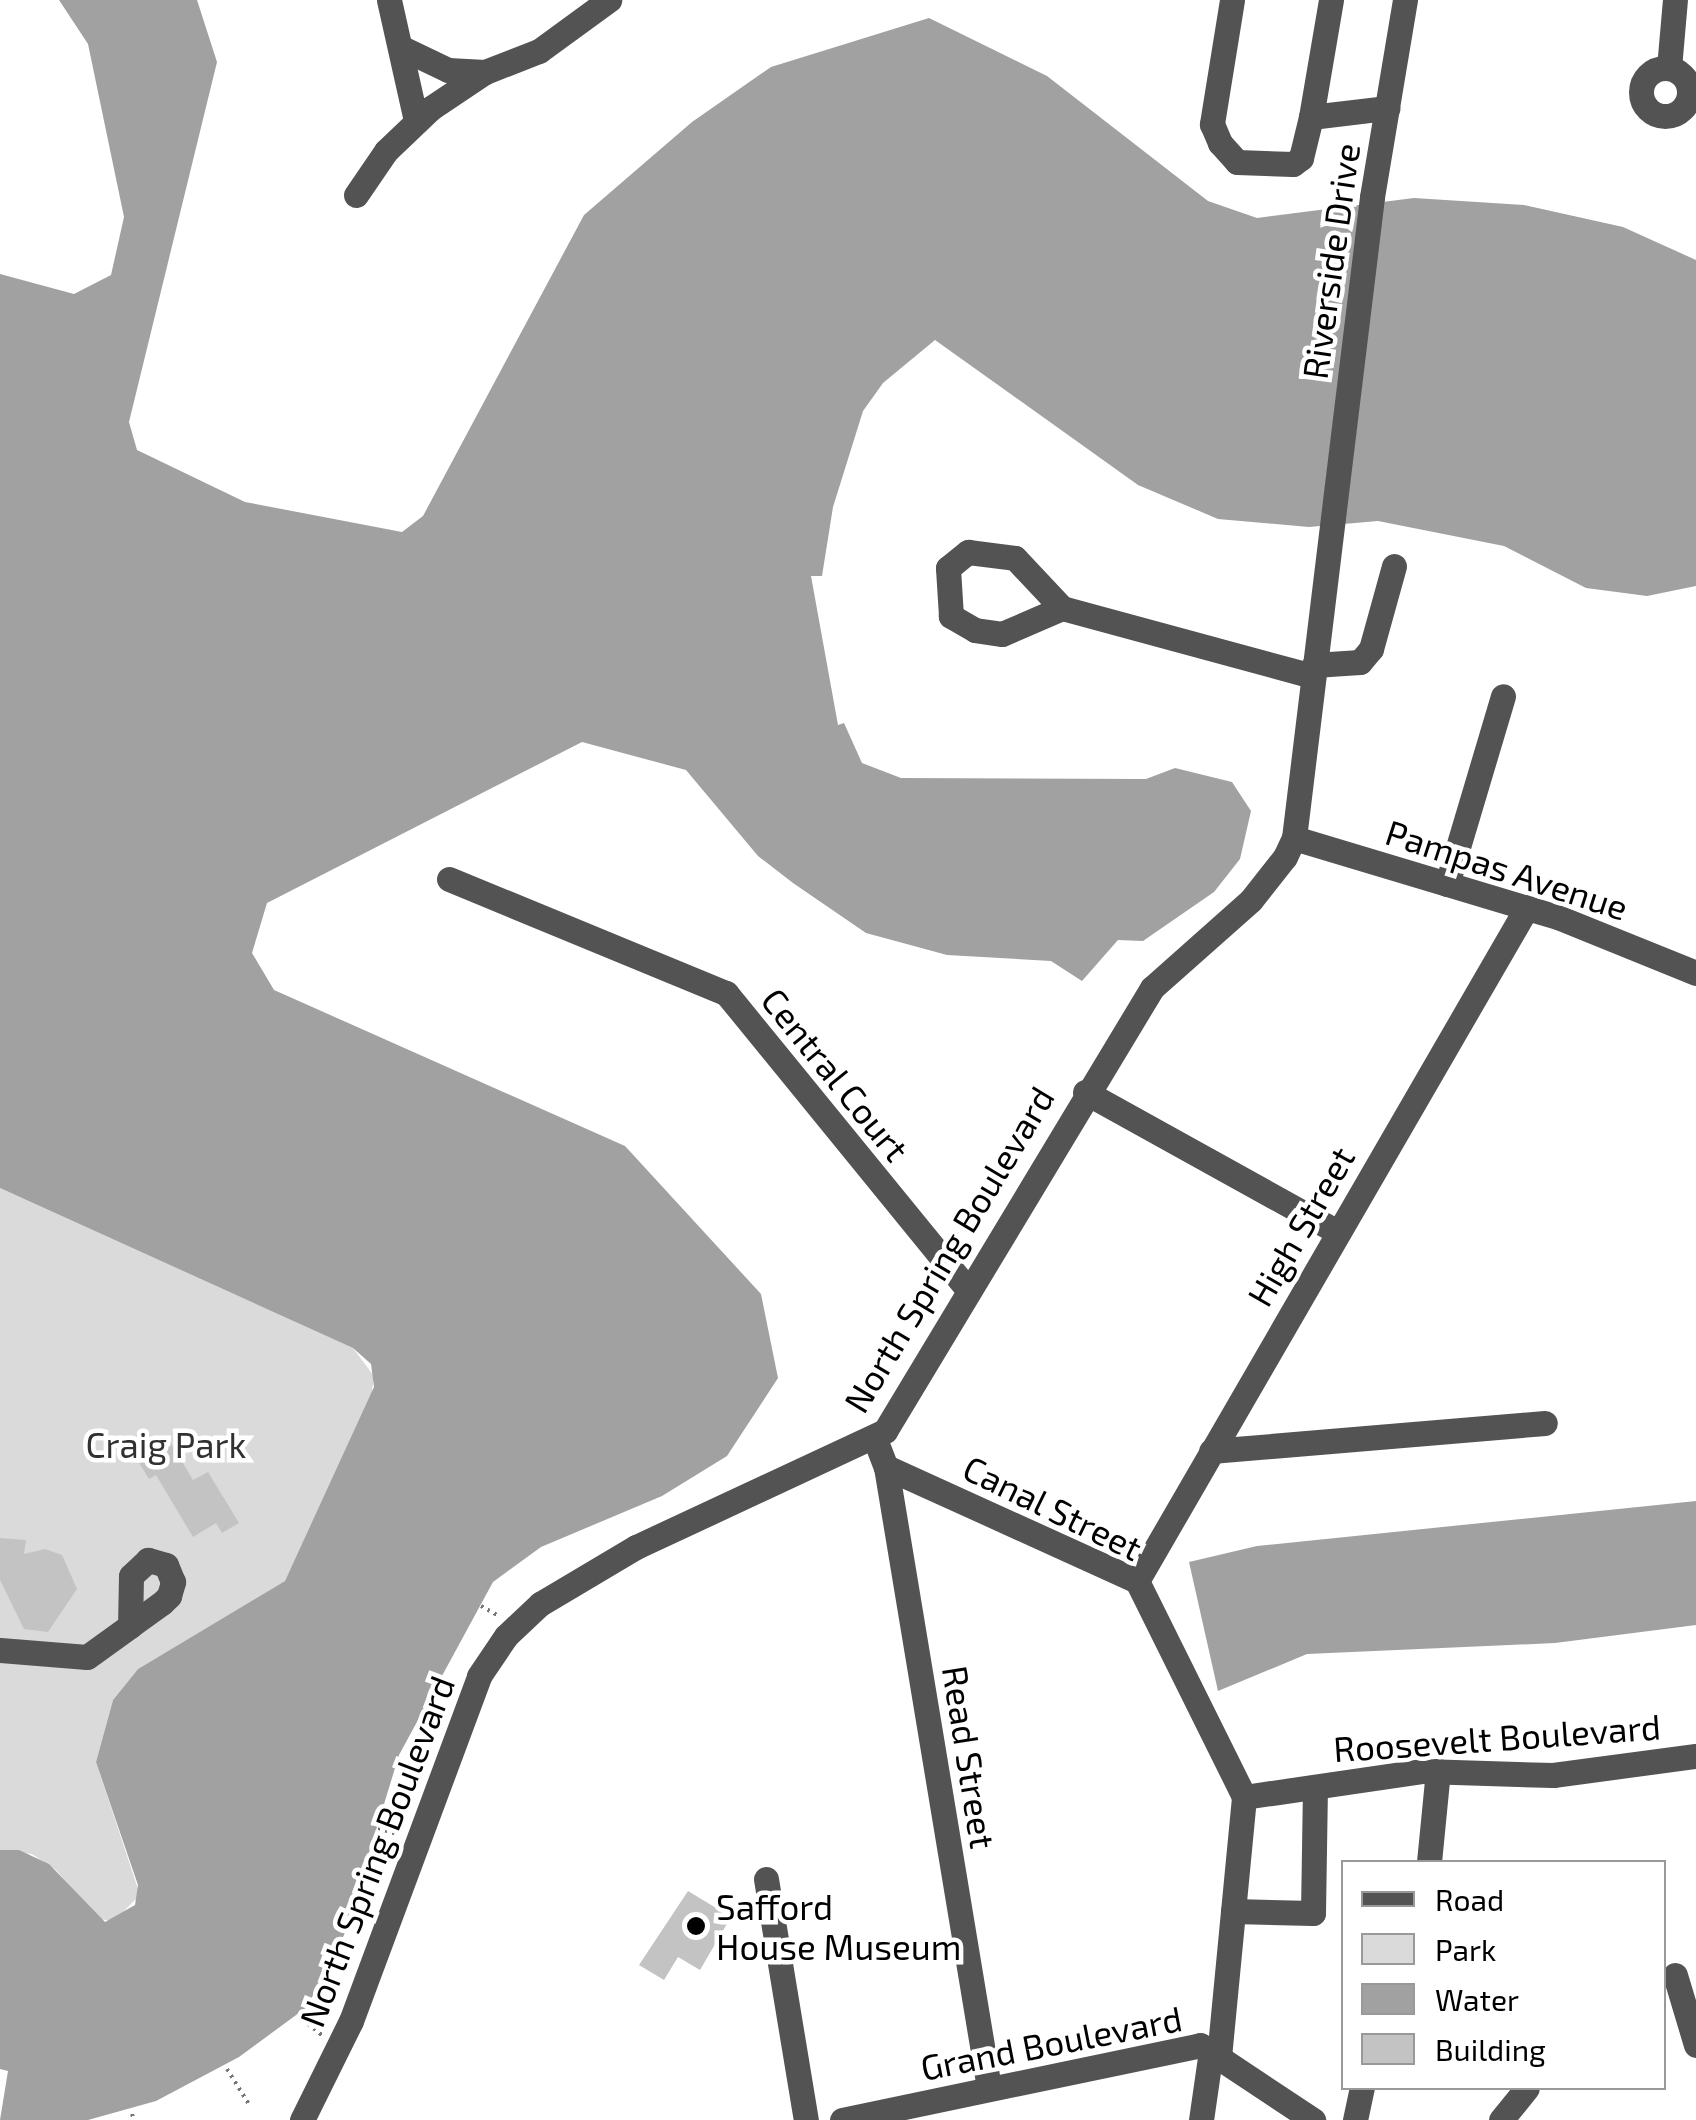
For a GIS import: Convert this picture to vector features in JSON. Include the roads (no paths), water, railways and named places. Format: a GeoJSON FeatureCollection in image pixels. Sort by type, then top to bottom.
{"type":"FeatureCollection","features":[{"type":"Feature","properties":{"kind":"street"},"geometry":{"type":"LineString","coordinates":[[389,0],[416,121]]}},
{"type":"Feature","properties":{"kind":"street"},"geometry":{"type":"LineString","coordinates":[[356,195],[416,121],[485,72],[539,50],[609,0]]}},
{"type":"Feature","properties":{"kind":"street"},"geometry":{"type":"LineString","coordinates":[[1232,0],[1212,124],[1220,143],[1237,162],[1293,164],[1301,158],[1311,118],[1331,0]]}},
{"type":"Feature","properties":{"kind":"street","name":"Riverside Drive"},"geometry":{"type":"LineString","coordinates":[[1331,532],[1372,197],[1404,0]]}},
{"type":"Feature","properties":{"kind":"street"},"geometry":{"type":"LineString","coordinates":[[1669,68],[1675,0]]}},
{"type":"Feature","properties":{"kind":"street"},"geometry":{"type":"LineString","coordinates":[[402,48],[448,70],[485,72]]}},
{"type":"Feature","properties":{"kind":"street"},"geometry":{"type":"LineString","coordinates":[[1311,118],[1386,108]]}},
{"type":"Feature","properties":{"kind":"street","name":"North Spring Boulevard"},"geometry":{"type":"LineString","coordinates":[[302,2120],[351,2022],[479,1676],[506,1636],[540,1604],[636,1547],[876,1439],[1152,988],[1264,887],[1294,838],[1331,532]]}},
{"type":"Feature","properties":{"kind":"street"},"geometry":{"type":"LineString","coordinates":[[1062,608],[1313,671],[1360,662],[1371,649],[1394,566]]}},
{"type":"Feature","properties":{"kind":"street"},"geometry":{"type":"LineString","coordinates":[[1447,884],[1503,696]]}},
{"type":"Feature","properties":{"kind":"street","name":"Pampas Avenue"},"geometry":{"type":"LineString","coordinates":[[1294,838],[1528,908],[1696,972]]}},
{"type":"Feature","properties":{"kind":"street","name":"Central Court"},"geometry":{"type":"LineString","coordinates":[[448,879],[726,993],[968,1290]]}},
{"type":"Feature","properties":{"kind":"street","name":"High Street"},"geometry":{"type":"LineString","coordinates":[[1136,1581],[1336,1230],[1528,908]]}},
{"type":"Feature","properties":{"kind":"street"},"geometry":{"type":"LineString","coordinates":[[1085,1092],[1336,1230]]}},
{"type":"Feature","properties":{"kind":"street"},"geometry":{"type":"LineString","coordinates":[[1211,1451],[1545,1423]]}},
{"type":"Feature","properties":{"kind":"street","name":"Read Street"},"geometry":{"type":"LineString","coordinates":[[876,1439],[886,1467],[989,2088]]}},
{"type":"Feature","properties":{"kind":"street","name":"Canal Street"},"geometry":{"type":"LineString","coordinates":[[886,1467],[1136,1581],[1244,1798]]}},
{"type":"Feature","properties":{"kind":"street"},"geometry":{"type":"LineString","coordinates":[[0,1650],[86,1657],[130,1626]]}},
{"type":"Feature","properties":{"kind":"street","name":"Roosevelt Boulevard"},"geometry":{"type":"LineString","coordinates":[[1244,1798],[1438,1770],[1553,1775],[1696,1756]]}},
{"type":"Feature","properties":{"kind":"street"},"geometry":{"type":"LineString","coordinates":[[1428,1860],[1438,1770]]}},
{"type":"Feature","properties":{"kind":"street"},"geometry":{"type":"LineString","coordinates":[[1233,1912],[1312,1913],[1315,1787]]}},
{"type":"Feature","properties":{"kind":"street"},"geometry":{"type":"LineString","coordinates":[[1200,2120],[1215,2054],[1244,1798]]}},
{"type":"Feature","properties":{"kind":"street"},"geometry":{"type":"LineString","coordinates":[[766,1879],[806,2120]]}},
{"type":"Feature","properties":{"kind":"street"},"geometry":{"type":"LineString","coordinates":[[1678,1974],[1696,2045]]}},
{"type":"Feature","properties":{"kind":"street","name":"Grand Boulevard"},"geometry":{"type":"LineString","coordinates":[[842,2120],[911,2112],[989,2088],[1192,2046],[1215,2054],[1313,2120]]}},
{"type":"Feature","properties":{"kind":"street"},"geometry":{"type":"LineString","coordinates":[[1355,2120],[1362,2090]]}},
{"type":"Feature","properties":{"kind":"street"},"geometry":{"type":"LineString","coordinates":[[1501,2120],[1521,2090]]}},
{"type":"Feature","properties":{"kind":"water"},"geometry":{"type":"Polygon","coordinates":[[[59,0],[197,0],[217,62],[129,422],[137,450],[245,502],[402,532],[423,516],[584,215],[692,122],[771,67],[929,18],[1047,76],[1208,201],[1257,218],[1414,198],[1524,205],[1623,227],[1696,260],[1696,586],[1647,596],[1586,588],[1504,546],[1378,521],[1309,527],[1218,519],[1138,485],[935,340],[883,383],[863,411],[833,507],[822,576],[811,576],[838,725],[844,723],[862,763],[901,778],[1146,779],[1175,768],[1232,782],[1251,811],[1240,859],[1214,892],[1143,941],[1118,940],[1082,981],[1051,961],[947,955],[866,933],[793,883],[758,856],[686,770],[582,742],[267,903],[252,953],[274,990],[625,1146],[761,1294],[778,1378],[727,1456],[662,1496],[541,1547],[493,1582],[399,1755],[344,1935],[307,2007],[239,2057],[156,2101],[88,2120],[0,2120],[8,2071],[0,2069],[0,1850],[19,1850],[49,1864],[105,1922],[135,1905],[138,1885],[96,1762],[113,1700],[138,1669],[285,1581],[374,1387],[371,1364],[353,1348],[0,1188],[0,274],[74,294],[111,275],[124,217],[88,44],[59,0]]]}},
{"type":"Feature","properties":{"kind":"water"},"geometry":{"type":"Polygon","coordinates":[[[1696,1501],[1696,1625],[1555,1643],[1307,1654],[1218,1691],[1189,1562],[1257,1546],[1696,1501]]]}},
{"type":"Feature","properties":{"kind":"place","name":"Safford House Museum"},"geometry":{"type":"Point","coordinates":[696,1926]}},
{"type":"Feature","properties":{"kind":"park label","name":"Craig Park"},"geometry":{"type":"Point","coordinates":[166,1444]}}]}
